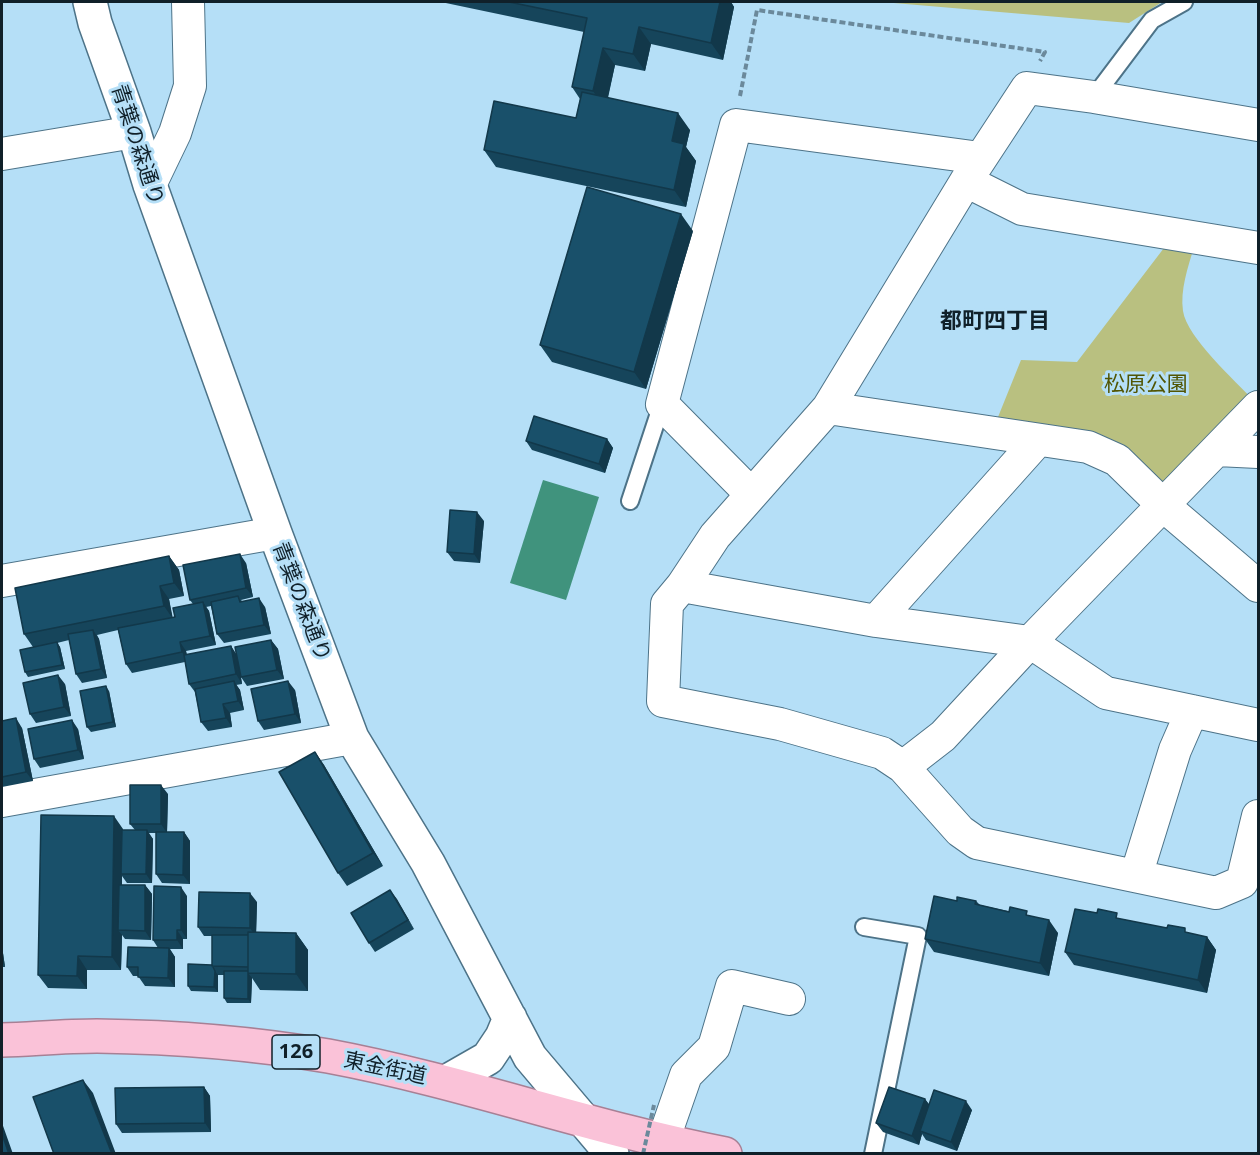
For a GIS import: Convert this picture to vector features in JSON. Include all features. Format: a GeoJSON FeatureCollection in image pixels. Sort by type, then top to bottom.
{"type":"FeatureCollection","features":[{"type":"Feature","properties":{"kind":"highway","name":"東金街道"},"geometry":{"type":"LineString","coordinates":[[2,1040],[95,1036],[236,1043],[328,1057],[446,1082],[584,1120],[653,1147],[725,1154]]}},
{"type":"Feature","properties":{"kind":"street","name":"青葉の森通り"},"geometry":{"type":"LineString","coordinates":[[90,2],[150,185],[275,533],[352,738],[428,863],[530,1057],[612,1154]]}},
{"type":"Feature","properties":{"kind":"street"},"geometry":{"type":"LineString","coordinates":[[150,185],[175,132],[190,86],[188,2]]}},
{"type":"Feature","properties":{"kind":"street"},"geometry":{"type":"LineString","coordinates":[[1258,125],[1027,88],[973,169],[828,408],[715,536],[682,586],[667,604],[663,701],[780,724],[882,753],[903,767],[960,831],[977,843],[1216,893],[1242,882],[1258,816]]}},
{"type":"Feature","properties":{"kind":"street"},"geometry":{"type":"LineString","coordinates":[[751,494],[662,404],[736,125],[973,169],[1022,209],[1258,248]]}},
{"type":"Feature","properties":{"kind":"street"},"geometry":{"type":"LineString","coordinates":[[2,154],[134,132]]}},
{"type":"Feature","properties":{"kind":"street"},"geometry":{"type":"LineString","coordinates":[[903,767],[943,736],[1030,642],[1258,407]]}},
{"type":"Feature","properties":{"kind":"street"},"geometry":{"type":"LineString","coordinates":[[828,408],[1088,447],[1117,460],[1164,506],[1256,582]]}},
{"type":"Feature","properties":{"kind":"street"},"geometry":{"type":"LineString","coordinates":[[876,621],[1038,440]]}},
{"type":"Feature","properties":{"kind":"street"},"geometry":{"type":"LineString","coordinates":[[1217,450],[1258,452]]}},
{"type":"Feature","properties":{"kind":"street"},"geometry":{"type":"LineString","coordinates":[[2,582],[275,533]]}},
{"type":"Feature","properties":{"kind":"street"},"geometry":{"type":"LineString","coordinates":[[682,586],[876,621],[1030,642],[1106,693],[1258,725]]}},
{"type":"Feature","properties":{"kind":"street"},"geometry":{"type":"LineString","coordinates":[[1258,710],[1258,738]]}},
{"type":"Feature","properties":{"kind":"street"},"geometry":{"type":"LineString","coordinates":[[1136,876],[1175,750],[1192,711]]}},
{"type":"Feature","properties":{"kind":"street"},"geometry":{"type":"LineString","coordinates":[[2,801],[352,738]]}},
{"type":"Feature","properties":{"kind":"street"},"geometry":{"type":"LineString","coordinates":[[653,1147],[686,1075],[714,1047],[732,986],[789,999]]}},
{"type":"Feature","properties":{"kind":"street"},"geometry":{"type":"LineString","coordinates":[[446,1082],[488,1058],[502,1038],[510,1018]]}},
{"type":"Feature","properties":{"kind":"lane"},"geometry":{"type":"LineString","coordinates":[[1094,97],[1152,20],[1184,2]]}},
{"type":"Feature","properties":{"kind":"lane"},"geometry":{"type":"LineString","coordinates":[[630,501],[662,404]]}},
{"type":"Feature","properties":{"kind":"lane"},"geometry":{"type":"LineString","coordinates":[[864,927],[918,936],[873,1154]]}},
{"type":"Feature","properties":{"kind":"path"},"geometry":{"type":"LineString","coordinates":[[736,125],[757,10],[1045,52],[1027,88]]}},
{"type":"Feature","properties":{"kind":"path"},"geometry":{"type":"LineString","coordinates":[[653,1147],[654,1106]]}},
{"type":"Feature","properties":{"kind":"green space"},"geometry":{"type":"Polygon","coordinates":[[[882,2],[1162,2],[1129,23],[882,2]]]}},
{"type":"Feature","properties":{"kind":"green space","name":"松原公園"},"geometry":{"type":"Polygon","coordinates":[[[1167,244],[1194,247],[1183,295],[1186,322],[1202,346],[1254,401],[1159,488],[996,422],[1021,360],[1077,362],[1167,244]]]}},
{"type":"Feature","properties":{"kind":"shaded area"},"geometry":{"type":"Polygon","coordinates":[[[543,480],[599,497],[566,600],[510,583],[543,480]]]}},
{"type":"Feature","properties":{"kind":"building"},"geometry":{"type":"Polygon","coordinates":[[[509,2],[720,2],[711,43],[639,27],[633,54],[603,48],[593,91],[572,87],[587,18],[509,2]]]}},
{"type":"Feature","properties":{"kind":"building"},"geometry":{"type":"Polygon","coordinates":[[[582,92],[678,113],[672,141],[684,144],[674,190],[484,150],[494,101],[576,118],[582,92]]]}},
{"type":"Feature","properties":{"kind":"building"},"geometry":{"type":"Polygon","coordinates":[[[587,187],[681,214],[634,372],[540,345],[587,187]]]}},
{"type":"Feature","properties":{"kind":"building"},"geometry":{"type":"Polygon","coordinates":[[[534,416],[607,439],[599,464],[526,441],[534,416]]]}},
{"type":"Feature","properties":{"kind":"building"},"geometry":{"type":"Polygon","coordinates":[[[450,510],[477,512],[474,554],[447,552],[450,510]]]}},
{"type":"Feature","properties":{"kind":"building"},"geometry":{"type":"Polygon","coordinates":[[[240,554],[246,588],[190,600],[183,565],[240,554]]]}},
{"type":"Feature","properties":{"kind":"building"},"geometry":{"type":"Polygon","coordinates":[[[169,556],[174,583],[160,586],[164,606],[24,634],[15,588],[169,556]]]}},
{"type":"Feature","properties":{"kind":"building"},"geometry":{"type":"Polygon","coordinates":[[[238,596],[240,602],[259,598],[264,625],[217,634],[211,602],[238,596]]]}},
{"type":"Feature","properties":{"kind":"building"},"geometry":{"type":"Polygon","coordinates":[[[203,602],[210,636],[180,642],[182,652],[126,664],[118,628],[175,617],[173,608],[203,602]]]}},
{"type":"Feature","properties":{"kind":"building"},"geometry":{"type":"Polygon","coordinates":[[[93,630],[101,669],[76,674],[68,634],[93,630]]]}},
{"type":"Feature","properties":{"kind":"building"},"geometry":{"type":"Polygon","coordinates":[[[271,640],[277,670],[241,677],[235,647],[271,640]]]}},
{"type":"Feature","properties":{"kind":"building"},"geometry":{"type":"Polygon","coordinates":[[[57,642],[62,665],[25,672],[20,650],[57,642]]]}},
{"type":"Feature","properties":{"kind":"building"},"geometry":{"type":"Polygon","coordinates":[[[231,646],[236,674],[189,684],[184,655],[231,646]]]}},
{"type":"Feature","properties":{"kind":"building"},"geometry":{"type":"Polygon","coordinates":[[[58,675],[64,707],[30,714],[23,683],[58,675]]]}},
{"type":"Feature","properties":{"kind":"building"},"geometry":{"type":"Polygon","coordinates":[[[234,681],[238,701],[223,704],[226,718],[201,722],[195,689],[234,681]]]}},
{"type":"Feature","properties":{"kind":"building"},"geometry":{"type":"Polygon","coordinates":[[[288,681],[295,714],[258,721],[251,689],[288,681]]]}},
{"type":"Feature","properties":{"kind":"building"},"geometry":{"type":"Polygon","coordinates":[[[106,686],[113,722],[87,727],[80,691],[106,686]]]}},
{"type":"Feature","properties":{"kind":"building"},"geometry":{"type":"Polygon","coordinates":[[[16,718],[26,772],[2,777],[2,721],[16,718]]]}},
{"type":"Feature","properties":{"kind":"building"},"geometry":{"type":"Polygon","coordinates":[[[72,720],[78,750],[34,759],[28,729],[72,720]]]}},
{"type":"Feature","properties":{"kind":"building"},"geometry":{"type":"Polygon","coordinates":[[[315,752],[373,853],[338,873],[279,772],[315,752]]]}},
{"type":"Feature","properties":{"kind":"building"},"geometry":{"type":"Polygon","coordinates":[[[130,785],[161,785],[161,824],[130,824],[130,785]]]}},
{"type":"Feature","properties":{"kind":"building"},"geometry":{"type":"Polygon","coordinates":[[[41,815],[114,816],[112,957],[78,956],[77,976],[38,975],[41,815]]]}},
{"type":"Feature","properties":{"kind":"building"},"geometry":{"type":"Polygon","coordinates":[[[122,830],[147,830],[146,874],[121,874],[122,830]]]}},
{"type":"Feature","properties":{"kind":"building"},"geometry":{"type":"Polygon","coordinates":[[[156,832],[184,832],[183,875],[156,874],[156,832]]]}},
{"type":"Feature","properties":{"kind":"building"},"geometry":{"type":"Polygon","coordinates":[[[119,885],[145,885],[145,931],[118,930],[119,885]]]}},
{"type":"Feature","properties":{"kind":"building"},"geometry":{"type":"Polygon","coordinates":[[[154,886],[181,887],[181,930],[177,930],[177,940],[153,940],[154,886]]]}},
{"type":"Feature","properties":{"kind":"building"},"geometry":{"type":"Polygon","coordinates":[[[390,890],[408,920],[369,943],[351,913],[390,890]]]}},
{"type":"Feature","properties":{"kind":"building"},"geometry":{"type":"Polygon","coordinates":[[[199,892],[250,893],[250,928],[198,927],[199,892]]]}},
{"type":"Feature","properties":{"kind":"building"},"geometry":{"type":"Polygon","coordinates":[[[934,896],[957,901],[957,897],[976,901],[975,904],[1009,912],[1010,907],[1027,911],[1026,915],[1049,920],[1040,963],[925,939],[934,896]]]}},
{"type":"Feature","properties":{"kind":"building"},"geometry":{"type":"Polygon","coordinates":[[[1075,909],[1097,913],[1098,909],[1117,913],[1116,918],[1167,928],[1168,925],[1185,928],[1185,932],[1207,937],[1198,980],[1065,952],[1075,909]]]}},
{"type":"Feature","properties":{"kind":"building"},"geometry":{"type":"Polygon","coordinates":[[[248,932],[296,933],[296,974],[248,973],[248,932]]]}},
{"type":"Feature","properties":{"kind":"building"},"geometry":{"type":"Polygon","coordinates":[[[212,935],[248,935],[248,967],[212,966],[212,935]]]}},
{"type":"Feature","properties":{"kind":"building"},"geometry":{"type":"Polygon","coordinates":[[[128,947],[169,948],[168,978],[138,977],[138,967],[127,967],[128,947]]]}},
{"type":"Feature","properties":{"kind":"building"},"geometry":{"type":"Polygon","coordinates":[[[188,964],[212,965],[215,971],[214,987],[188,986],[188,964]]]}},
{"type":"Feature","properties":{"kind":"building"},"geometry":{"type":"Polygon","coordinates":[[[224,971],[248,971],[248,999],[224,998],[224,971]]]}},
{"type":"Feature","properties":{"kind":"building"},"geometry":{"type":"Polygon","coordinates":[[[83,1080],[112,1154],[54,1154],[33,1097],[83,1080]]]}},
{"type":"Feature","properties":{"kind":"building"},"geometry":{"type":"Polygon","coordinates":[[[204,1087],[205,1123],[116,1124],[115,1088],[204,1087]]]}},
{"type":"Feature","properties":{"kind":"building"},"geometry":{"type":"Polygon","coordinates":[[[889,1087],[925,1099],[912,1136],[876,1123],[889,1087]]]}},
{"type":"Feature","properties":{"kind":"building"},"geometry":{"type":"Polygon","coordinates":[[[934,1090],[966,1101],[951,1142],[920,1131],[934,1090]]]}},
{"type":"Feature","properties":{"kind":"building"},"geometry":{"type":"Polygon","coordinates":[[[2,1134],[9,1154],[2,1154],[2,1134]]]}},
{"type":"Feature","properties":{"kind":"district","name":"都町四丁目"},"geometry":{"type":"Point","coordinates":[995,322]}}]}
